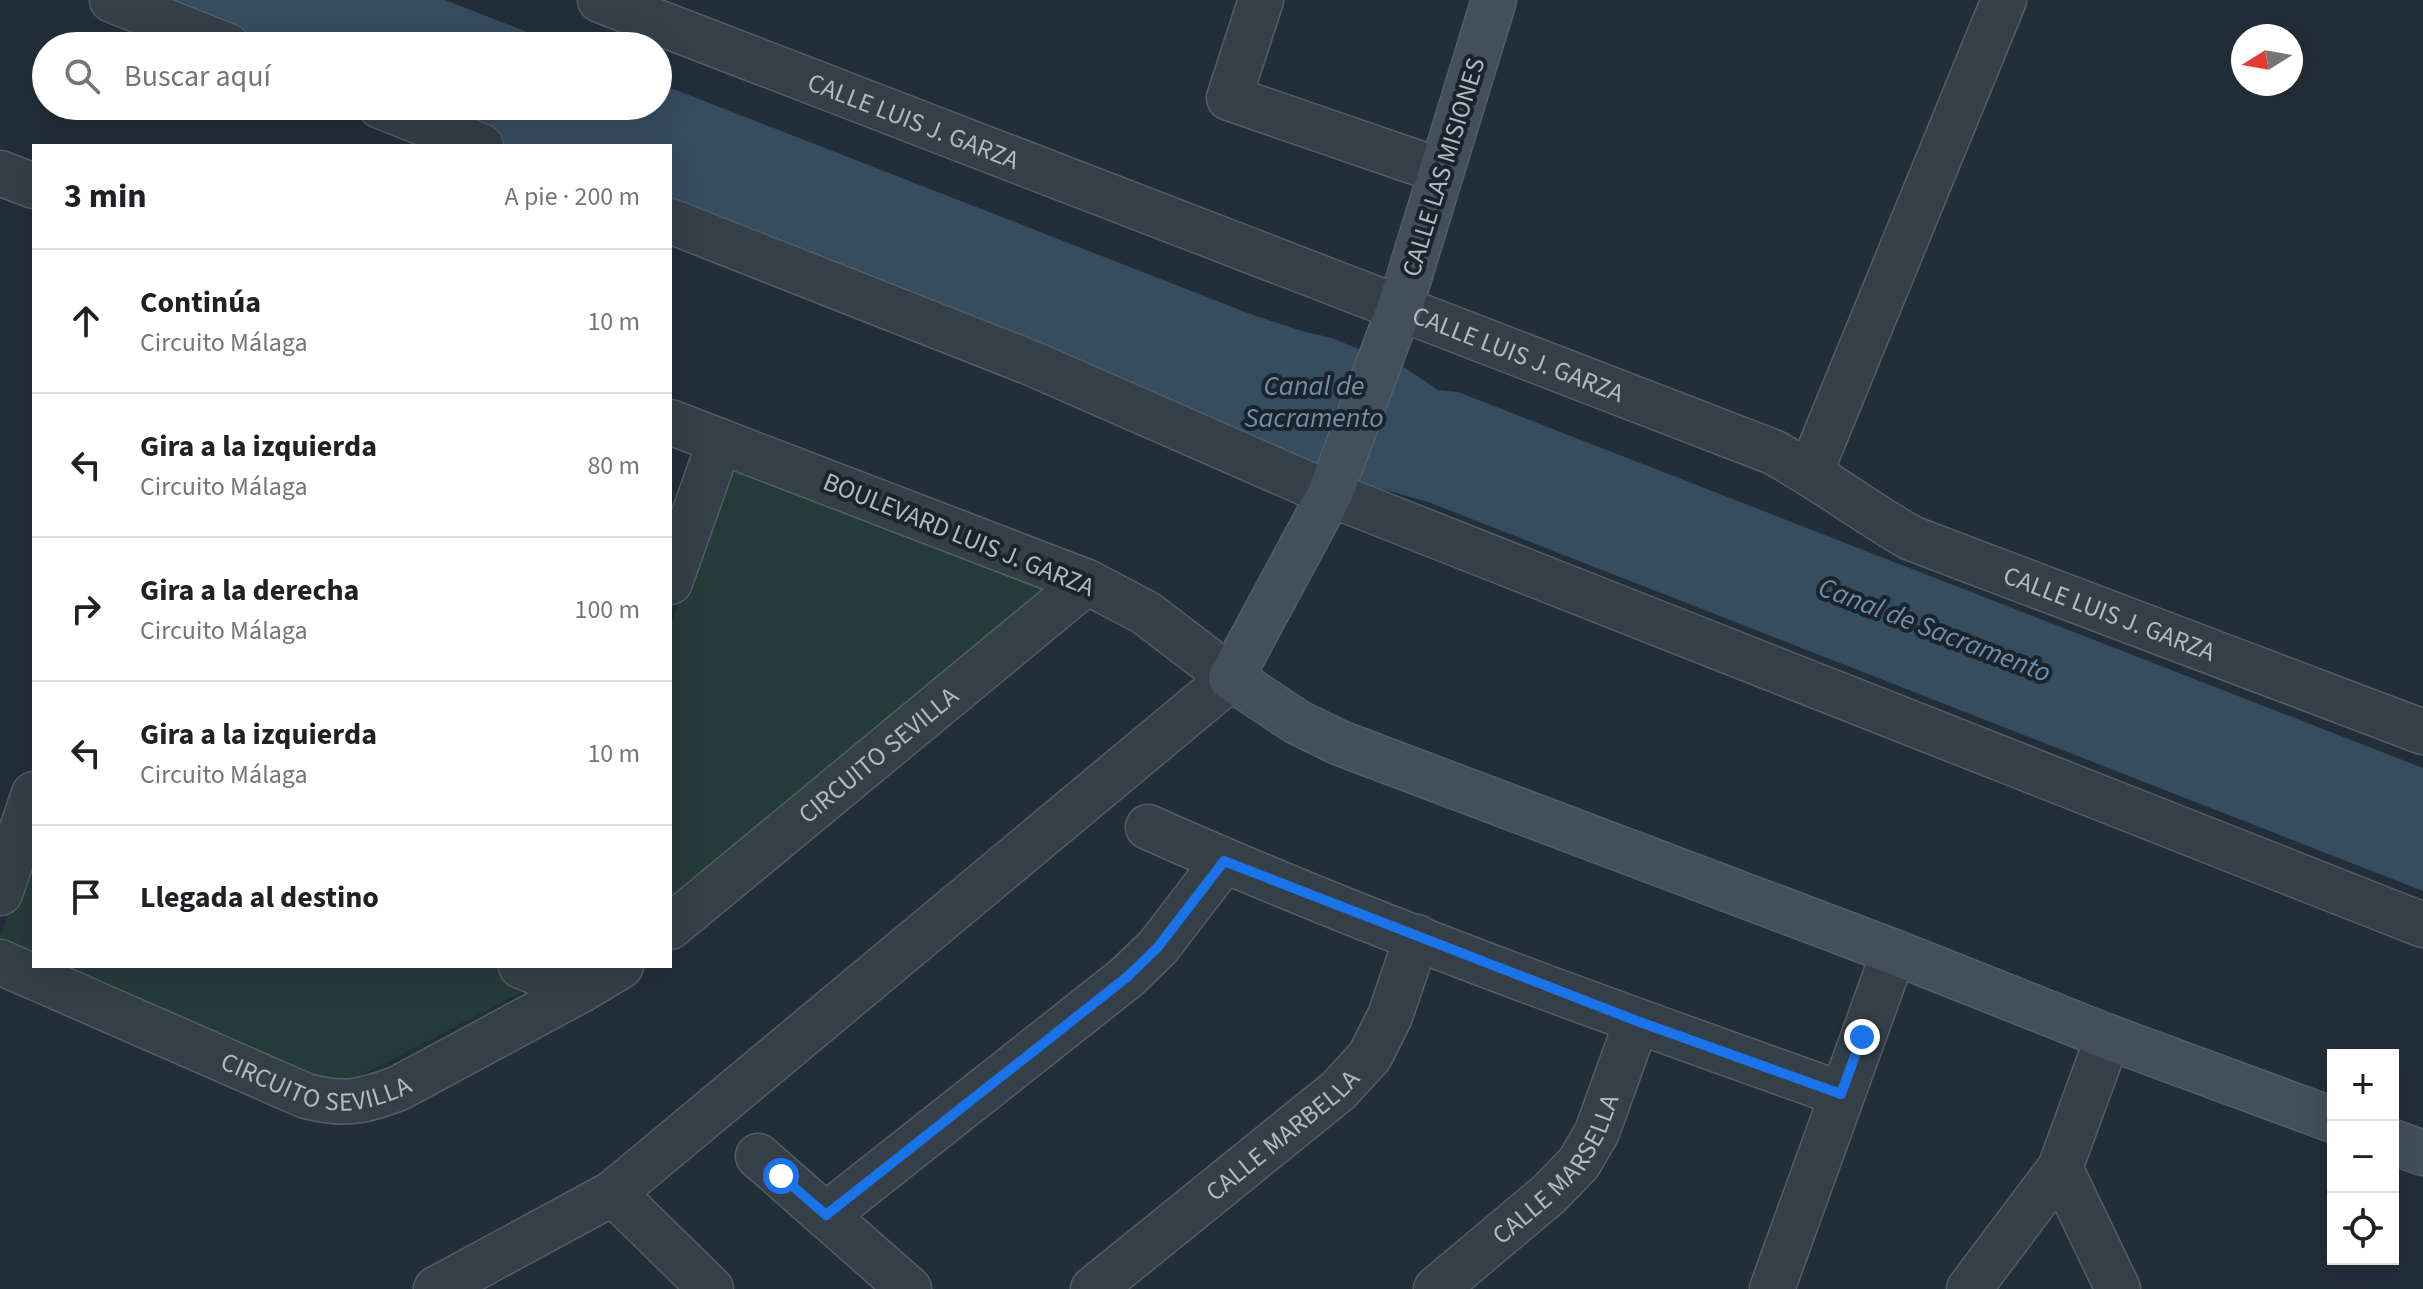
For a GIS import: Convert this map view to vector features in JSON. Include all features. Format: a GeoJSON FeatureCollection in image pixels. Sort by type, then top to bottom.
{"type":"FeatureCollection","features":[{"type":"Feature","properties":{"kind":"street"},"geometry":{"type":"LineString","coordinates":[[112,0],[193,32]]}},
{"type":"Feature","properties":{"kind":"street","name":"CALLE LUIS J. GARZA"},"geometry":{"type":"LineString","coordinates":[[600,0],[1395,320],[1773,452],[1911,538],[2423,732]]}},
{"type":"Feature","properties":{"kind":"street"},"geometry":{"type":"LineString","coordinates":[[1261,0],[1229,98],[1441,171]]}},
{"type":"Feature","properties":{"kind":"street","name":"CALLE LAS MISIONES"},"geometry":{"type":"LineString","coordinates":[[1231,678],[1333,485],[1395,320],[1494,0]]}},
{"type":"Feature","properties":{"kind":"street"},"geometry":{"type":"LineString","coordinates":[[1810,473],[2004,0]]}},
{"type":"Feature","properties":{"kind":"street"},"geometry":{"type":"LineString","coordinates":[[415,120],[476,144]]}},
{"type":"Feature","properties":{"kind":"street"},"geometry":{"type":"LineString","coordinates":[[0,173],[32,185]]}},
{"type":"Feature","properties":{"kind":"street"},"geometry":{"type":"LineString","coordinates":[[672,222],[1031,363],[2423,925]]}},
{"type":"Feature","properties":{"kind":"street","name":"BOULEVARD LUIS J. GARZA"},"geometry":{"type":"LineString","coordinates":[[672,423],[1087,582],[1146,613],[1231,678]]}},
{"type":"Feature","properties":{"kind":"street"},"geometry":{"type":"LineString","coordinates":[[672,576],[720,441]]}},
{"type":"Feature","properties":{"kind":"street","name":"CIRCUITO SEVILLA"},"geometry":{"type":"LineString","coordinates":[[672,925],[1087,582]]}},
{"type":"Feature","properties":{"kind":"street"},"geometry":{"type":"LineString","coordinates":[[436,1289],[613,1193],[1231,678],[1297,722],[1340,743],[2327,1118]]}},
{"type":"Feature","properties":{"kind":"street"},"geometry":{"type":"LineString","coordinates":[[0,893],[32,800]]}},
{"type":"Feature","properties":{"kind":"street"},"geometry":{"type":"LineString","coordinates":[[1148,827],[1224,861],[1417,937],[1841,1094]]}},
{"type":"Feature","properties":{"kind":"street"},"geometry":{"type":"LineString","coordinates":[[826,1215],[1127,977],[1158,947],[1224,861]]}},
{"type":"Feature","properties":{"kind":"street","name":"CALLE MARBELLA"},"geometry":{"type":"LineString","coordinates":[[1093,1289],[1339,1090],[1370,1056],[1390,1016],[1417,937]]}},
{"type":"Feature","properties":{"kind":"street"},"geometry":{"type":"LineString","coordinates":[[1772,1289],[1894,952]]}},
{"type":"Feature","properties":{"kind":"street","name":"CIRCUITO SEVILLA"},"geometry":{"type":"LineString","coordinates":[[0,962],[291,1090],[328,1102],[368,1100],[399,1088],[618,968]]}},
{"type":"Feature","properties":{"kind":"street"},"geometry":{"type":"LineString","coordinates":[[529,968],[581,990]]}},
{"type":"Feature","properties":{"kind":"street","name":"CALLE MARSELLA"},"geometry":{"type":"LineString","coordinates":[[1436,1289],[1549,1194],[1579,1163],[1597,1132],[1637,1021]]}},
{"type":"Feature","properties":{"kind":"street"},"geometry":{"type":"LineString","coordinates":[[1969,1289],[2060,1168],[2108,1037]]}},
{"type":"Feature","properties":{"kind":"street"},"geometry":{"type":"LineString","coordinates":[[2399,1144],[2423,1153]]}},
{"type":"Feature","properties":{"kind":"street"},"geometry":{"type":"LineString","coordinates":[[758,1156],[909,1289]]}},
{"type":"Feature","properties":{"kind":"street"},"geometry":{"type":"LineString","coordinates":[[2060,1168],[2118,1289]]}},
{"type":"Feature","properties":{"kind":"street"},"geometry":{"type":"LineString","coordinates":[[613,1193],[711,1289]]}},
{"type":"Feature","properties":{"kind":"green space"},"geometry":{"type":"Polygon","coordinates":[[[726,467],[1066,584],[672,899],[672,621],[726,467]]]}},
{"type":"Feature","properties":{"kind":"green space"},"geometry":{"type":"Polygon","coordinates":[[[32,844],[32,963],[0,949],[0,937],[32,844]]]}},
{"type":"Feature","properties":{"kind":"green space"},"geometry":{"type":"Polygon","coordinates":[[[45,968],[496,968],[536,985],[333,1090],[45,968]]]}},
{"type":"Feature","properties":{"kind":"water"},"geometry":{"type":"Polygon","coordinates":[[[141,0],[445,0],[527,32],[222,32],[141,0]]]}},
{"type":"Feature","properties":{"kind":"water","name":"Canal de Sacramento"},"geometry":{"type":"Polygon","coordinates":[[[672,88],[1253,315],[1332,338],[1407,369],[1438,390],[1458,392],[2423,768],[2423,891],[1428,502],[1288,462],[672,212],[672,144],[503,144],[442,120],[672,120],[672,88]]]}},
{"type":"Feature","properties":{"kind":"route"},"geometry":{"type":"LineString","coordinates":[[781,1176],[826,1215],[1127,977],[1158,947],[1224,861],[1637,1021],[1841,1094],[1862,1037]]}}]}
